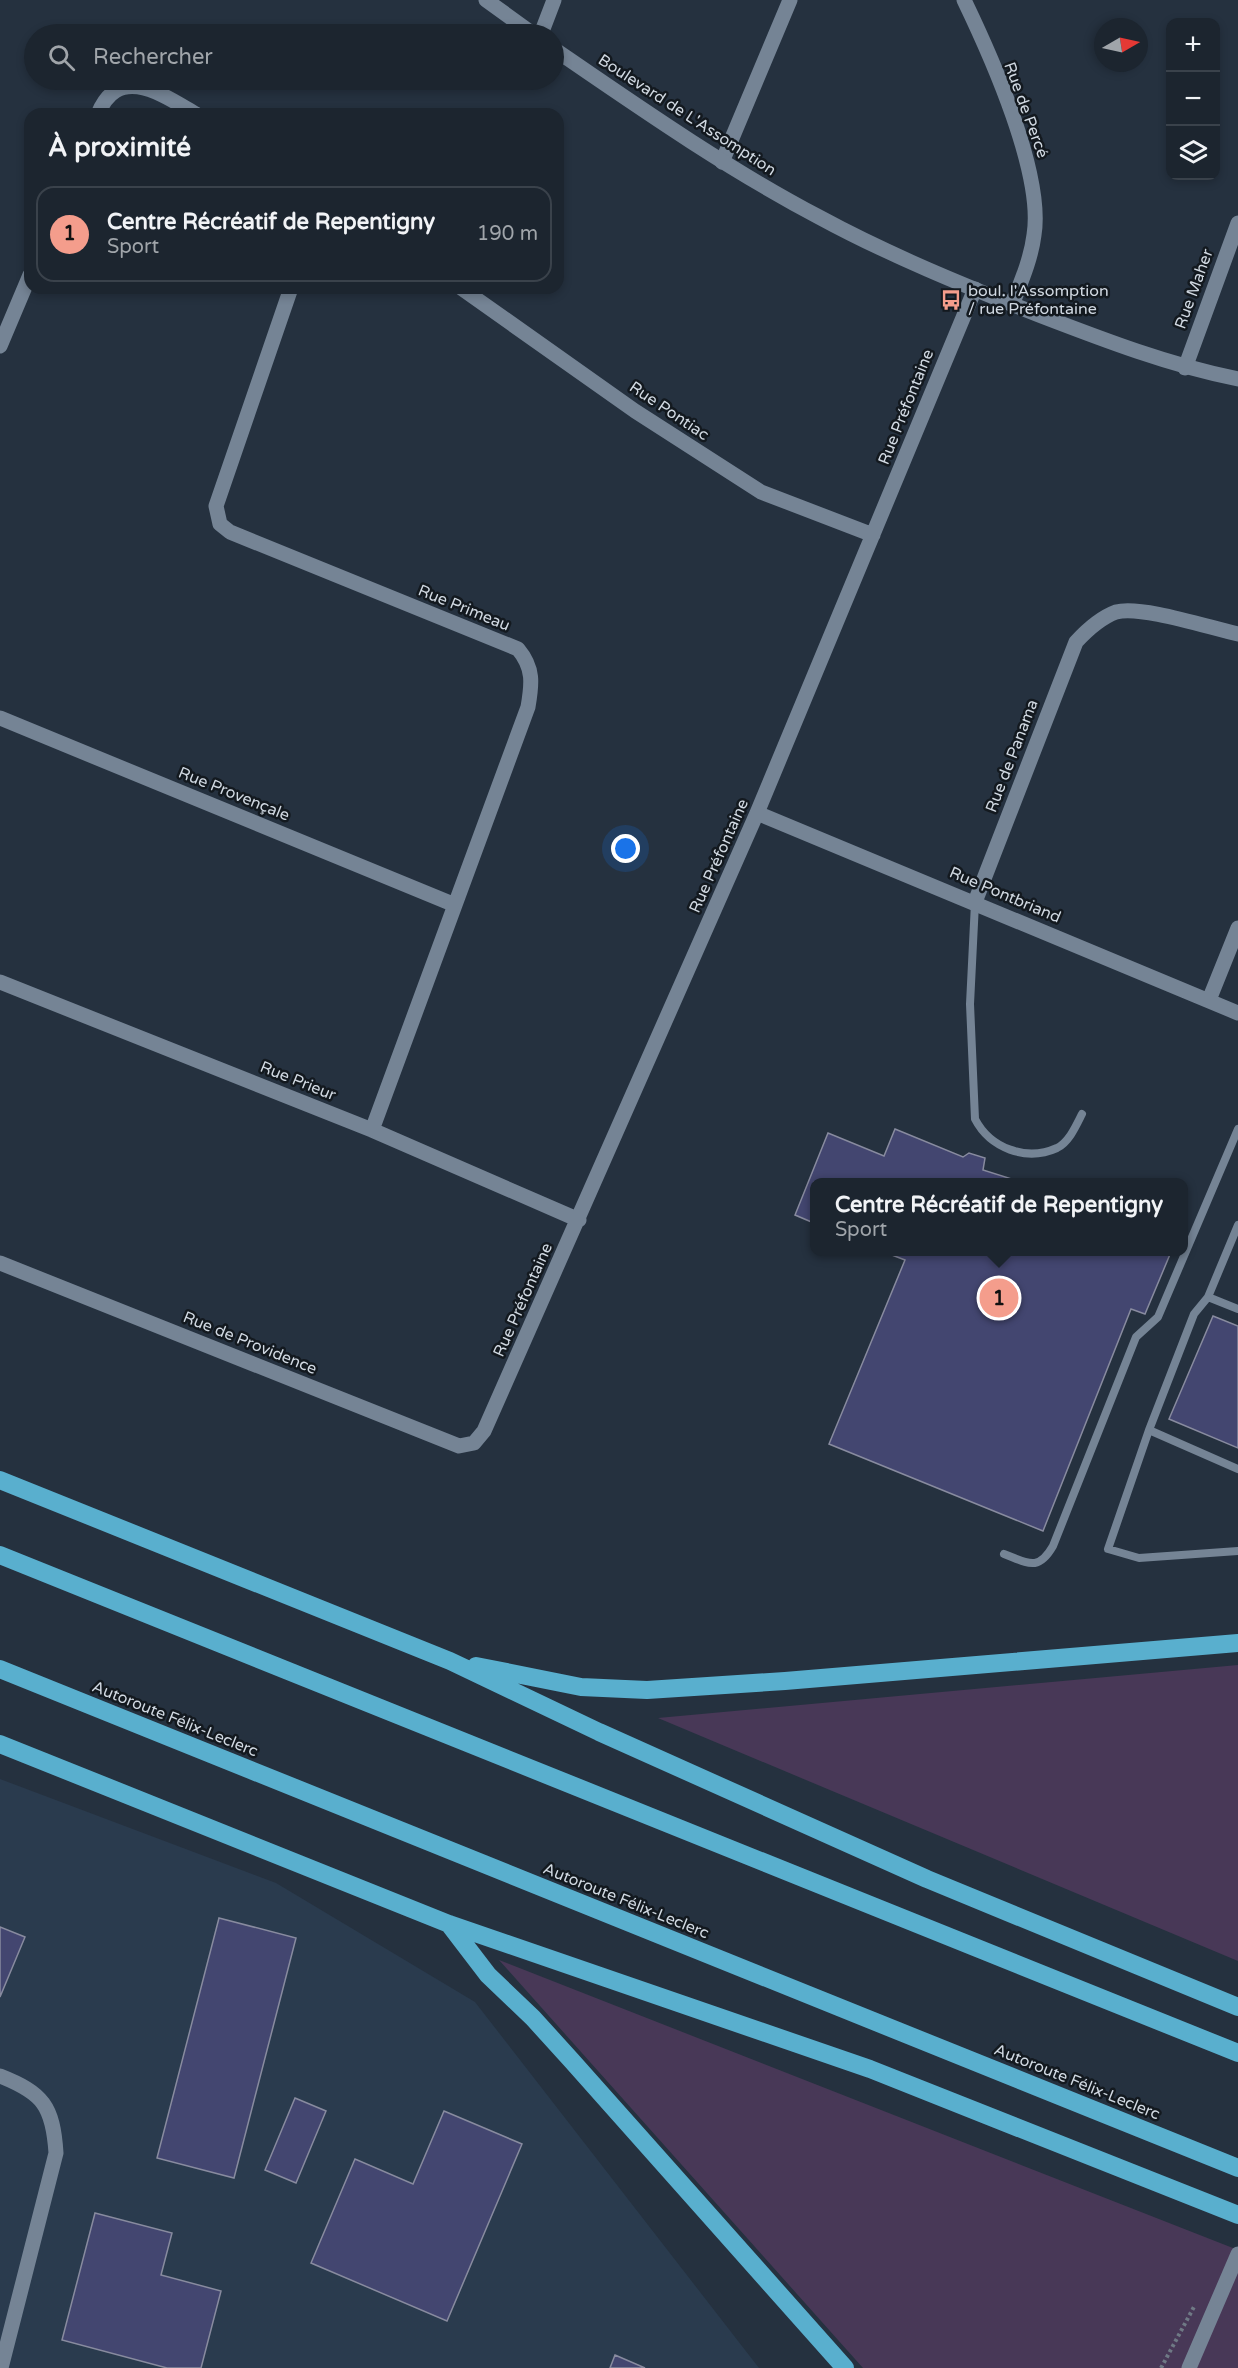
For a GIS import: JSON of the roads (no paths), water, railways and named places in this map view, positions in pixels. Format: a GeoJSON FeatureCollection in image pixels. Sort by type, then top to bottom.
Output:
{"type":"FeatureCollection","features":[{"type":"Feature","properties":{"kind":"highway"},"geometry":{"type":"LineString","coordinates":[[0,1480],[450,1661],[589,1727],[927,1879],[1238,2007]]}},
{"type":"Feature","properties":{"kind":"highway"},"geometry":{"type":"LineString","coordinates":[[0,1555],[1238,2053]]}},
{"type":"Feature","properties":{"kind":"highway"},"geometry":{"type":"LineString","coordinates":[[450,1661],[581,1687],[647,1690],[785,1681],[1238,1642]]}},
{"type":"Feature","properties":{"kind":"highway","name":"Autoroute Félix-Leclerc"},"geometry":{"type":"LineString","coordinates":[[0,1669],[1238,2168]]}},
{"type":"Feature","properties":{"kind":"highway"},"geometry":{"type":"LineString","coordinates":[[0,1744],[449,1924],[870,2069],[1238,2215]]}},
{"type":"Feature","properties":{"kind":"highway"},"geometry":{"type":"LineString","coordinates":[[449,1924],[488,1976],[564,2052],[845,2368]]}},
{"type":"Feature","properties":{"kind":"street"},"geometry":{"type":"LineString","coordinates":[[486,0],[519,24]]}},
{"type":"Feature","properties":{"kind":"street"},"geometry":{"type":"LineString","coordinates":[[546,24],[554,0]]}},
{"type":"Feature","properties":{"kind":"street"},"geometry":{"type":"LineString","coordinates":[[722,162],[790,0]]}},
{"type":"Feature","properties":{"kind":"street","name":"Rue de Percé"},"geometry":{"type":"LineString","coordinates":[[964,0],[1015,122],[1030,174],[1035,204],[1035,233],[1012,304]]}},
{"type":"Feature","properties":{"kind":"street","name":"Boulevard de L'Assomption"},"geometry":{"type":"LineString","coordinates":[[564,56],[722,162],[819,218],[1012,304],[1185,368],[1238,379]]}},
{"type":"Feature","properties":{"kind":"street"},"geometry":{"type":"LineString","coordinates":[[100,108],[113,92],[119,90]]}},
{"type":"Feature","properties":{"kind":"street"},"geometry":{"type":"LineString","coordinates":[[152,90],[186,108]]}},
{"type":"Feature","properties":{"kind":"street","name":"Rue Maher"},"geometry":{"type":"LineString","coordinates":[[1185,368],[1238,223]]}},
{"type":"Feature","properties":{"kind":"street"},"geometry":{"type":"LineString","coordinates":[[0,346],[24,289]]}},
{"type":"Feature","properties":{"kind":"street","name":"Rue Préfontaine"},"geometry":{"type":"LineString","coordinates":[[484,1431],[757,813],[975,289]]}},
{"type":"Feature","properties":{"kind":"street","name":"Rue Primeau"},"geometry":{"type":"LineString","coordinates":[[289,294],[216,506],[220,524],[230,531],[518,649],[528,661],[532,682],[528,707],[372,1130]]}},
{"type":"Feature","properties":{"kind":"street","name":"Rue Pontiac"},"geometry":{"type":"LineString","coordinates":[[469,294],[635,411],[761,492],[873,535]]}},
{"type":"Feature","properties":{"kind":"street","name":"Rue de Panama"},"geometry":{"type":"LineString","coordinates":[[975,902],[1076,642],[1089,627],[1116,612],[1137,610],[1238,634]]}},
{"type":"Feature","properties":{"kind":"street","name":"Rue Provençale"},"geometry":{"type":"LineString","coordinates":[[0,717],[455,905]]}},
{"type":"Feature","properties":{"kind":"street","name":"Rue Pontbriand"},"geometry":{"type":"LineString","coordinates":[[757,813],[1238,1013]]}},
{"type":"Feature","properties":{"kind":"street"},"geometry":{"type":"LineString","coordinates":[[1209,1000],[1238,928]]}},
{"type":"Feature","properties":{"kind":"street","name":"Rue Prieur"},"geometry":{"type":"LineString","coordinates":[[0,982],[372,1130],[579,1220]]}},
{"type":"Feature","properties":{"kind":"street","name":"Rue de Providence"},"geometry":{"type":"LineString","coordinates":[[0,1263],[459,1446],[474,1443],[484,1431]]}},
{"type":"Feature","properties":{"kind":"street"},"geometry":{"type":"LineString","coordinates":[[0,2076],[24,2085],[38,2095],[50,2111],[55,2127],[56,2152],[1,2368]]}},
{"type":"Feature","properties":{"kind":"street"},"geometry":{"type":"LineString","coordinates":[[1189,2368],[1238,2254]]}},
{"type":"Feature","properties":{"kind":"lane"},"geometry":{"type":"LineString","coordinates":[[975,902],[970,1004],[975,1119],[982,1132],[1000,1147],[1028,1152],[1058,1147],[1068,1138],[1082,1114]]}},
{"type":"Feature","properties":{"kind":"lane"},"geometry":{"type":"LineString","coordinates":[[1188,1246],[1238,1129]]}},
{"type":"Feature","properties":{"kind":"lane"},"geometry":{"type":"LineString","coordinates":[[1238,1225],[1208,1297],[1194,1314],[1120,1508],[1119,1523],[1108,1549],[1139,1558],[1238,1551]]}},
{"type":"Feature","properties":{"kind":"lane"},"geometry":{"type":"LineString","coordinates":[[1004,1554],[1028,1563],[1038,1564],[1045,1560],[1053,1546],[1136,1337],[1158,1317],[1184,1256]]}},
{"type":"Feature","properties":{"kind":"lane"},"geometry":{"type":"LineString","coordinates":[[1208,1297],[1238,1309]]}},
{"type":"Feature","properties":{"kind":"lane"},"geometry":{"type":"LineString","coordinates":[[1149,1430],[1238,1469]]}},
{"type":"Feature","properties":{"kind":"place","name":"boul. l'Assomption / rue Préfontaine"},"geometry":{"type":"Point","coordinates":[951,300]}},
{"type":"Feature","properties":{"kind":"place","name":"Centre Récréatif de Repentigny"},"geometry":{"type":"Point","coordinates":[999,1298]}}]}
